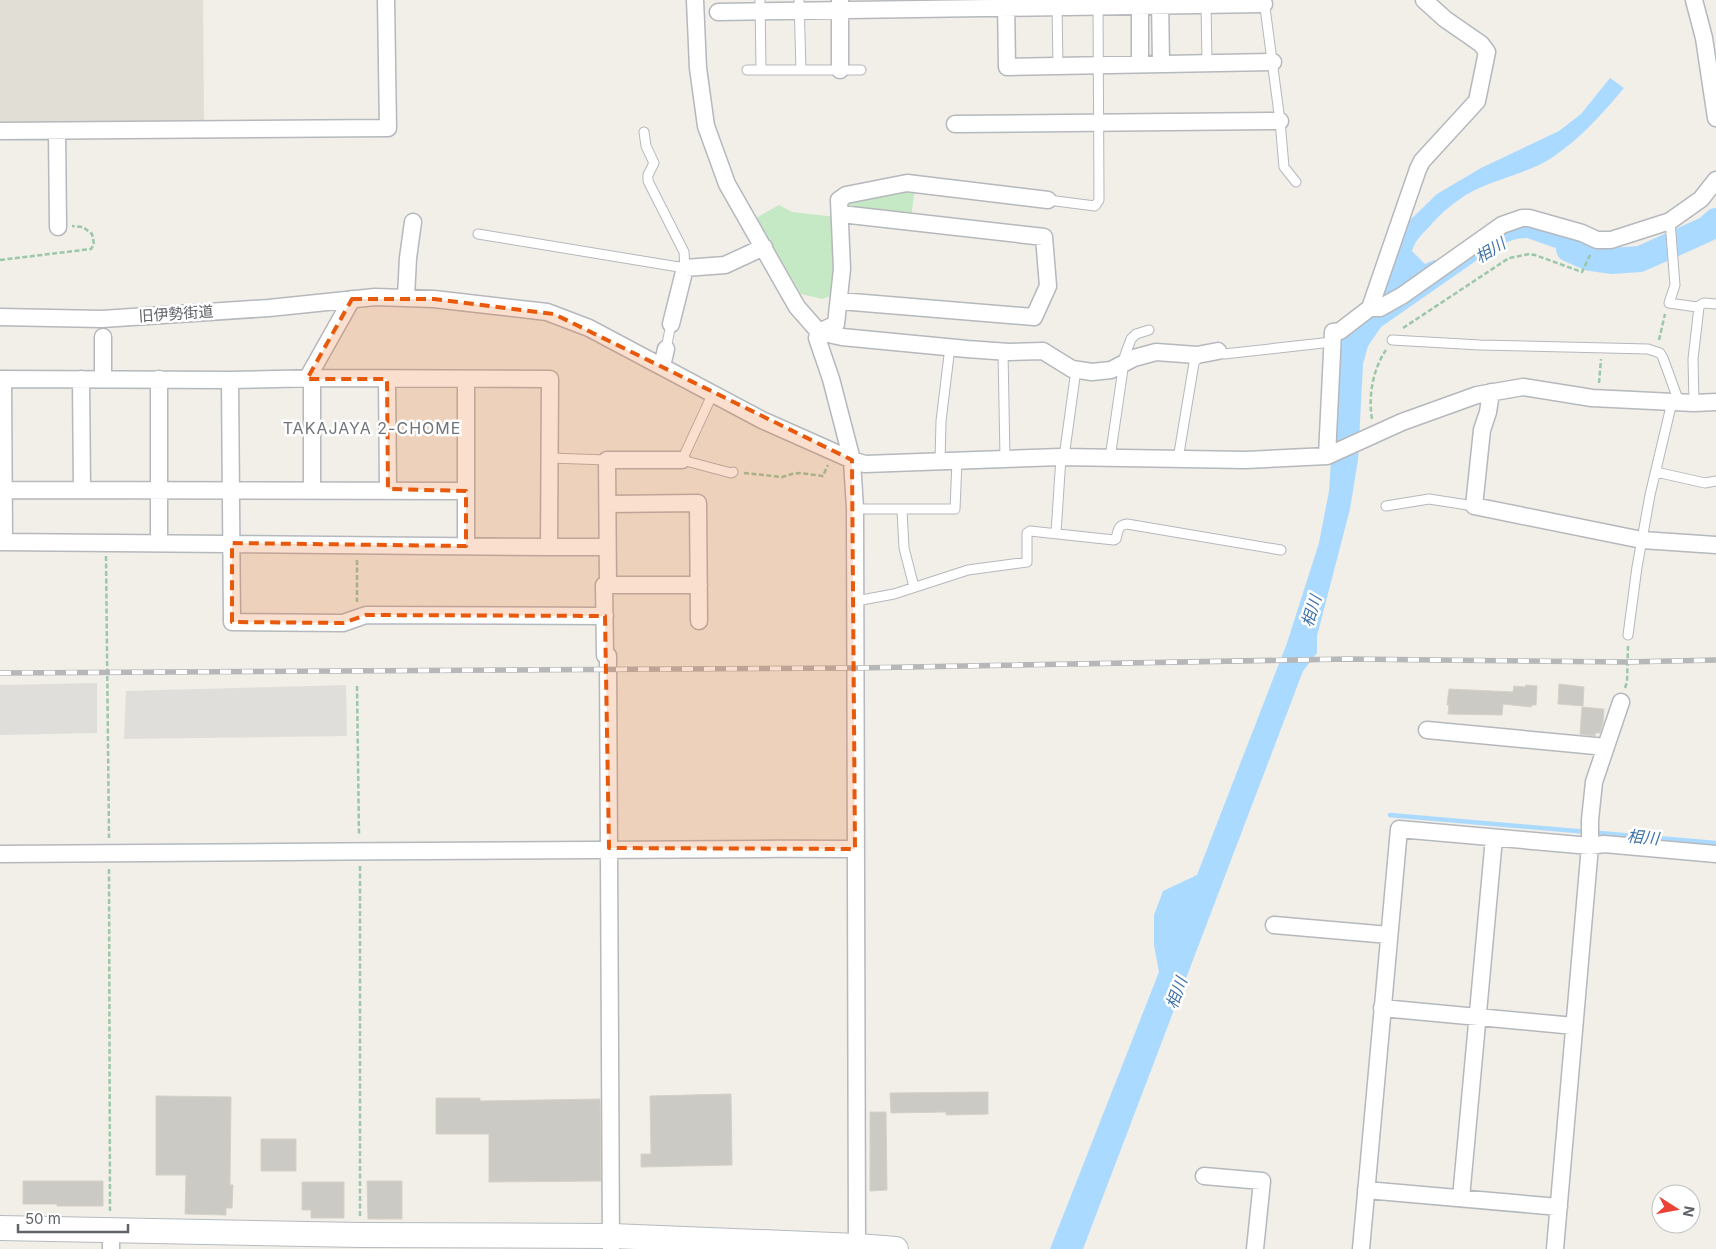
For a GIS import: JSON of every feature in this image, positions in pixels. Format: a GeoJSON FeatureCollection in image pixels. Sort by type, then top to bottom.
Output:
{"type":"FeatureCollection","features":[{"type":"Feature","properties":{"kind":"street"},"geometry":{"type":"LineString","coordinates":[[0,131],[388,128],[386,0]]}},
{"type":"Feature","properties":{"kind":"street"},"geometry":{"type":"LineString","coordinates":[[695,0],[698,68],[706,126],[727,184],[797,307],[819,332],[842,337],[1003,352],[1042,351],[1076,370],[1092,372],[1106,370],[1134,358],[1156,352],[1183,355],[1218,351]]}},
{"type":"Feature","properties":{"kind":"street"},"geometry":{"type":"LineString","coordinates":[[1424,0],[1445,19],[1480,44],[1487,52],[1477,101],[1422,161],[1370,308],[1340,331],[1333,332],[1327,456],[1402,422],[1477,395],[1523,387],[1598,398],[1716,402]]}},
{"type":"Feature","properties":{"kind":"street"},"geometry":{"type":"LineString","coordinates":[[1694,0],[1704,38],[1716,118]]}},
{"type":"Feature","properties":{"kind":"street"},"geometry":{"type":"LineString","coordinates":[[1160,2],[1161,64]]}},
{"type":"Feature","properties":{"kind":"street"},"geometry":{"type":"LineString","coordinates":[[718,6],[1264,2]]}},
{"type":"Feature","properties":{"kind":"street"},"geometry":{"type":"LineString","coordinates":[[1140,3],[1140,64]]}},
{"type":"Feature","properties":{"kind":"street"},"geometry":{"type":"LineString","coordinates":[[1006,4],[1007,67],[1273,62]]}},
{"type":"Feature","properties":{"kind":"street"},"geometry":{"type":"LineString","coordinates":[[840,5],[840,70]]}},
{"type":"Feature","properties":{"kind":"street"},"geometry":{"type":"LineString","coordinates":[[955,124],[1280,121]]}},
{"type":"Feature","properties":{"kind":"street"},"geometry":{"type":"LineString","coordinates":[[57,131],[58,227]]}},
{"type":"Feature","properties":{"kind":"street"},"geometry":{"type":"LineString","coordinates":[[1370,308],[1380,308],[1403,294],[1502,225],[1522,218],[1555,224],[1603,241],[1611,240],[1670,221],[1701,199],[1716,180]]}},
{"type":"Feature","properties":{"kind":"street"},"geometry":{"type":"LineString","coordinates":[[857,1247],[855,509],[852,460],[831,379],[817,338],[819,332],[836,324],[840,301],[842,270],[839,200],[846,195],[900,184],[1048,200]]}},
{"type":"Feature","properties":{"kind":"street"},"geometry":{"type":"LineString","coordinates":[[840,301],[1034,317],[1048,286],[1044,237],[841,214]]}},
{"type":"Feature","properties":{"kind":"street"},"geometry":{"type":"LineString","coordinates":[[406,297],[408,258],[413,222]]}},
{"type":"Feature","properties":{"kind":"street"},"geometry":{"type":"LineString","coordinates":[[671,324],[685,268],[725,265],[764,247]]}},
{"type":"Feature","properties":{"kind":"street","name":"旧伊勢街道"},"geometry":{"type":"LineString","coordinates":[[0,318],[102,327],[375,297],[462,301],[547,312],[589,328],[762,420],[865,464],[1005,458],[1246,460],[1327,456]]}},
{"type":"Feature","properties":{"kind":"street"},"geometry":{"type":"LineString","coordinates":[[312,490],[310,379],[352,299]]}},
{"type":"Feature","properties":{"kind":"street"},"geometry":{"type":"LineString","coordinates":[[102,327],[103,379]]}},
{"type":"Feature","properties":{"kind":"street"},"geometry":{"type":"LineString","coordinates":[[662,366],[666,349]]}},
{"type":"Feature","properties":{"kind":"street"},"geometry":{"type":"LineString","coordinates":[[466,378],[466,546]]}},
{"type":"Feature","properties":{"kind":"street"},"geometry":{"type":"LineString","coordinates":[[549,547],[550,379],[2,379],[2,542],[356,544],[549,547],[607,547]]}},
{"type":"Feature","properties":{"kind":"street"},"geometry":{"type":"LineString","coordinates":[[81,379],[82,490]]}},
{"type":"Feature","properties":{"kind":"street"},"geometry":{"type":"LineString","coordinates":[[159,379],[160,543]]}},
{"type":"Feature","properties":{"kind":"street"},"geometry":{"type":"LineString","coordinates":[[387,379],[388,489]]}},
{"type":"Feature","properties":{"kind":"street"},"geometry":{"type":"LineString","coordinates":[[230,380],[232,622],[343,623],[366,615],[604,616]]}},
{"type":"Feature","properties":{"kind":"street"},"geometry":{"type":"LineString","coordinates":[[1491,392],[1488,412],[1482,430],[1474,506],[1642,540],[1716,545]]}},
{"type":"Feature","properties":{"kind":"street"},"geometry":{"type":"LineString","coordinates":[[608,585],[607,460],[682,460]]}},
{"type":"Feature","properties":{"kind":"street"},"geometry":{"type":"LineString","coordinates":[[2,490],[466,490]]}},
{"type":"Feature","properties":{"kind":"street"},"geometry":{"type":"LineString","coordinates":[[608,504],[698,504],[699,621]]}},
{"type":"Feature","properties":{"kind":"street"},"geometry":{"type":"LineString","coordinates":[[612,1243],[608,656],[605,655],[604,584],[699,585]]}},
{"type":"Feature","properties":{"kind":"street"},"geometry":{"type":"LineString","coordinates":[[1555,1249],[1594,782],[1621,702]]}},
{"type":"Feature","properties":{"kind":"street"},"geometry":{"type":"LineString","coordinates":[[1427,730],[1606,747]]}},
{"type":"Feature","properties":{"kind":"street"},"geometry":{"type":"LineString","coordinates":[[1361,1249],[1399,829],[1494,838],[1590,837],[1604,844],[1716,854]]}},
{"type":"Feature","properties":{"kind":"street"},"geometry":{"type":"LineString","coordinates":[[1461,1198],[1494,838]]}},
{"type":"Feature","properties":{"kind":"street"},"geometry":{"type":"LineString","coordinates":[[0,854],[360,852],[609,848],[855,849]]}},
{"type":"Feature","properties":{"kind":"street"},"geometry":{"type":"LineString","coordinates":[[1274,925],[1389,935]]}},
{"type":"Feature","properties":{"kind":"street"},"geometry":{"type":"LineString","coordinates":[[1382,1008],[1574,1026]]}},
{"type":"Feature","properties":{"kind":"street"},"geometry":{"type":"LineString","coordinates":[[1204,1176],[1262,1181],[1255,1249]]}},
{"type":"Feature","properties":{"kind":"street"},"geometry":{"type":"LineString","coordinates":[[1366,1190],[1558,1207]]}},
{"type":"Feature","properties":{"kind":"street"},"geometry":{"type":"LineString","coordinates":[[0,1228],[111,1239],[360,1235],[896,1249]]}},
{"type":"Feature","properties":{"kind":"lane"},"geometry":{"type":"LineString","coordinates":[[1206,2],[1208,63]]}},
{"type":"Feature","properties":{"kind":"lane"},"geometry":{"type":"LineString","coordinates":[[1264,2],[1273,62],[1284,166],[1296,182]]}},
{"type":"Feature","properties":{"kind":"lane"},"geometry":{"type":"LineString","coordinates":[[1057,3],[1058,66]]}},
{"type":"Feature","properties":{"kind":"lane"},"geometry":{"type":"LineString","coordinates":[[1048,200],[1095,206],[1099,200],[1098,3]]}},
{"type":"Feature","properties":{"kind":"lane"},"geometry":{"type":"LineString","coordinates":[[760,6],[761,70]]}},
{"type":"Feature","properties":{"kind":"lane"},"geometry":{"type":"LineString","coordinates":[[800,6],[801,70]]}},
{"type":"Feature","properties":{"kind":"lane"},"geometry":{"type":"LineString","coordinates":[[747,70],[860,70]]}},
{"type":"Feature","properties":{"kind":"lane"},"geometry":{"type":"LineString","coordinates":[[478,234],[685,268],[684,252],[648,181],[648,175],[654,163],[646,146],[644,132]]}},
{"type":"Feature","properties":{"kind":"lane"},"geometry":{"type":"LineString","coordinates":[[1670,221],[1675,285],[1669,303],[1699,307]]}},
{"type":"Feature","properties":{"kind":"lane"},"geometry":{"type":"LineString","coordinates":[[1628,635],[1642,540],[1656,472],[1681,402],[1693,359],[1699,307],[1704,303],[1716,304]]}},
{"type":"Feature","properties":{"kind":"lane"},"geometry":{"type":"LineString","coordinates":[[666,349],[671,324]]}},
{"type":"Feature","properties":{"kind":"lane"},"geometry":{"type":"LineString","coordinates":[[1110,458],[1128,346],[1136,334],[1149,330]]}},
{"type":"Feature","properties":{"kind":"lane"},"geometry":{"type":"LineString","coordinates":[[1392,340],[1480,345],[1648,349],[1660,353],[1681,402]]}},
{"type":"Feature","properties":{"kind":"lane"},"geometry":{"type":"LineString","coordinates":[[1218,351],[1224,354],[1332,342]]}},
{"type":"Feature","properties":{"kind":"lane"},"geometry":{"type":"LineString","coordinates":[[940,461],[941,421],[950,347]]}},
{"type":"Feature","properties":{"kind":"lane"},"geometry":{"type":"LineString","coordinates":[[1003,352],[1005,458]]}},
{"type":"Feature","properties":{"kind":"lane"},"geometry":{"type":"LineString","coordinates":[[1178,459],[1194,363],[1200,354]]}},
{"type":"Feature","properties":{"kind":"lane"},"geometry":{"type":"LineString","coordinates":[[1056,534],[1063,457],[1076,370]]}},
{"type":"Feature","properties":{"kind":"lane"},"geometry":{"type":"LineString","coordinates":[[713,393],[682,460],[730,473],[733,472]]}},
{"type":"Feature","properties":{"kind":"lane"},"geometry":{"type":"LineString","coordinates":[[550,458],[607,460]]}},
{"type":"Feature","properties":{"kind":"lane"},"geometry":{"type":"LineString","coordinates":[[855,509],[955,509],[957,461]]}},
{"type":"Feature","properties":{"kind":"lane"},"geometry":{"type":"LineString","coordinates":[[1656,472],[1705,484],[1716,481]]}},
{"type":"Feature","properties":{"kind":"lane"},"geometry":{"type":"LineString","coordinates":[[1386,506],[1429,499],[1474,506]]}},
{"type":"Feature","properties":{"kind":"lane"},"geometry":{"type":"LineString","coordinates":[[902,510],[904,548],[914,587]]}},
{"type":"Feature","properties":{"kind":"lane"},"geometry":{"type":"LineString","coordinates":[[856,602],[894,594],[968,570],[1027,562],[1027,531],[1114,540],[1116,539],[1119,527],[1122,524],[1127,524],[1281,550]]}},
{"type":"Feature","properties":{"kind":"path"},"geometry":{"type":"LineString","coordinates":[[0,260],[86,251],[91,249],[94,244],[92,234],[83,227],[58,227]]}},
{"type":"Feature","properties":{"kind":"path"},"geometry":{"type":"LineString","coordinates":[[1372,436],[1371,399],[1374,371],[1400,330],[1509,258],[1529,254],[1535,255],[1582,272],[1593,248]]}},
{"type":"Feature","properties":{"kind":"path"},"geometry":{"type":"LineString","coordinates":[[1658,349],[1662,321],[1669,303]]}},
{"type":"Feature","properties":{"kind":"path"},"geometry":{"type":"LineString","coordinates":[[1598,398],[1602,347]]}},
{"type":"Feature","properties":{"kind":"path"},"geometry":{"type":"LineString","coordinates":[[733,472],[782,477],[792,474],[822,476],[834,452]]}},
{"type":"Feature","properties":{"kind":"path"},"geometry":{"type":"LineString","coordinates":[[105,542],[111,1239]]}},
{"type":"Feature","properties":{"kind":"path"},"geometry":{"type":"LineString","coordinates":[[356,544],[357,618]]}},
{"type":"Feature","properties":{"kind":"path"},"geometry":{"type":"LineString","coordinates":[[1621,702],[1627,682],[1628,635]]}},
{"type":"Feature","properties":{"kind":"path"},"geometry":{"type":"LineString","coordinates":[[357,686],[360,852],[360,1235]]}},
{"type":"Feature","properties":{"kind":"highlighted area"},"geometry":{"type":"Polygon","coordinates":[[[352,299],[434,299],[554,314],[852,460],[855,849],[609,848],[605,616],[366,615],[343,623],[232,622],[232,543],[466,546],[466,491],[388,489],[387,379],[307,379],[352,299]]]}},
{"type":"Feature","properties":{"kind":"shaded area"},"geometry":{"type":"Polygon","coordinates":[[[0,0],[203,0],[204,123],[0,125],[0,0]]]}},
{"type":"Feature","properties":{"kind":"shaded area"},"geometry":{"type":"Polygon","coordinates":[[[97,683],[97,733],[0,735],[0,685],[97,683]]]}},
{"type":"Feature","properties":{"kind":"shaded area"},"geometry":{"type":"Polygon","coordinates":[[[346,685],[347,736],[124,739],[126,691],[346,685]]]}},
{"type":"Feature","properties":{"kind":"green space"},"geometry":{"type":"Polygon","coordinates":[[[915,187],[911,218],[847,212],[844,204],[915,187]]]}},
{"type":"Feature","properties":{"kind":"green space"},"geometry":{"type":"Polygon","coordinates":[[[779,205],[792,212],[836,217],[837,294],[822,299],[801,294],[756,218],[779,205]]]}},
{"type":"Feature","properties":{"kind":"water"},"geometry":{"type":"Polygon","coordinates":[[[1610,78],[1624,88],[1600,116],[1573,142],[1544,163],[1483,186],[1461,198],[1423,233],[1412,251],[1425,264],[1434,260],[1454,265],[1514,228],[1530,225],[1561,233],[1604,253],[1661,256],[1590,260],[1527,238],[1513,240],[1493,249],[1381,327],[1368,346],[1363,364],[1358,460],[1350,509],[1317,636],[1317,653],[1303,671],[1083,1249],[1050,1249],[1159,972],[1154,945],[1154,915],[1163,891],[1197,875],[1287,643],[1319,543],[1329,491],[1339,338],[1366,298],[1407,223],[1437,194],[1481,168],[1559,131],[1581,114],[1610,78]]]}},
{"type":"Feature","properties":{"kind":"building"},"geometry":{"type":"Polygon","coordinates":[[[1559,684],[1584,687],[1583,706],[1558,704],[1559,684]]]}},
{"type":"Feature","properties":{"kind":"building"},"geometry":{"type":"Polygon","coordinates":[[[1526,685],[1537,686],[1536,705],[1531,707],[1503,704],[1502,715],[1448,714],[1449,689],[1513,692],[1514,686],[1525,687],[1526,685]]]}},
{"type":"Feature","properties":{"kind":"building"},"geometry":{"type":"Polygon","coordinates":[[[1582,707],[1604,709],[1600,733],[1595,733],[1595,736],[1580,734],[1582,707]]]}},
{"type":"Feature","properties":{"kind":"building"},"geometry":{"type":"Polygon","coordinates":[[[988,1092],[988,1114],[946,1115],[946,1112],[891,1113],[890,1093],[988,1092]]]}},
{"type":"Feature","properties":{"kind":"building"},"geometry":{"type":"Polygon","coordinates":[[[731,1094],[732,1165],[641,1167],[641,1154],[651,1154],[650,1096],[731,1094]]]}},
{"type":"Feature","properties":{"kind":"building"},"geometry":{"type":"Polygon","coordinates":[[[156,1096],[231,1097],[230,1185],[233,1185],[232,1208],[226,1208],[226,1215],[185,1214],[186,1175],[156,1175],[156,1096]]]}},
{"type":"Feature","properties":{"kind":"building"},"geometry":{"type":"Polygon","coordinates":[[[436,1098],[480,1098],[480,1101],[600,1099],[601,1181],[489,1182],[489,1134],[436,1134],[436,1098]]]}},
{"type":"Feature","properties":{"kind":"building"},"geometry":{"type":"Polygon","coordinates":[[[870,1112],[886,1112],[887,1190],[870,1191],[870,1112]]]}},
{"type":"Feature","properties":{"kind":"building"},"geometry":{"type":"Polygon","coordinates":[[[261,1139],[296,1139],[296,1171],[261,1171],[261,1139]]]}},
{"type":"Feature","properties":{"kind":"building"},"geometry":{"type":"Polygon","coordinates":[[[23,1181],[103,1181],[103,1206],[23,1204],[23,1181]]]}},
{"type":"Feature","properties":{"kind":"building"},"geometry":{"type":"Polygon","coordinates":[[[367,1181],[402,1181],[402,1219],[368,1219],[367,1181]]]}},
{"type":"Feature","properties":{"kind":"building"},"geometry":{"type":"Polygon","coordinates":[[[302,1182],[344,1182],[344,1218],[311,1218],[311,1210],[302,1210],[302,1182]]]}},
{"type":"Feature","properties":{"kind":"waterway","name":"相川"},"geometry":{"type":"LineString","coordinates":[[1569,249],[1590,258],[1611,261],[1640,259],[1707,229],[1716,221]]}},
{"type":"Feature","properties":{"kind":"waterway","name":"相川"},"geometry":{"type":"LineString","coordinates":[[1390,815],[1716,843]]}},
{"type":"Feature","properties":{"kind":"railway"},"geometry":{"type":"LineString","coordinates":[[0,673],[856,668],[1347,659],[1626,662],[1716,660]]}},
{"type":"Feature","properties":{"kind":"district","name":"TAKAJAYA 2-CHOME"},"geometry":{"type":"Point","coordinates":[372,428]}}]}
